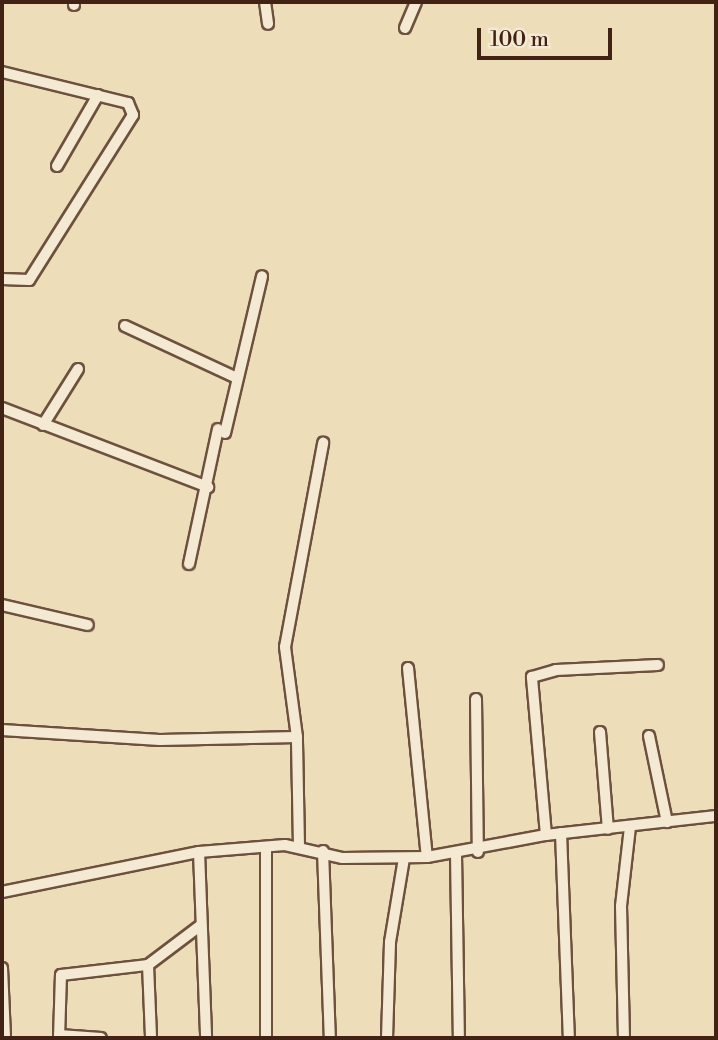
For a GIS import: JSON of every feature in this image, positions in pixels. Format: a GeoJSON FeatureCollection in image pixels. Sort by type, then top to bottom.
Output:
{"type":"FeatureCollection","features":[{"type":"Feature","properties":{"kind":"street"},"geometry":{"type":"LineString","coordinates":[[265,2],[268,24]]}},
{"type":"Feature","properties":{"kind":"street"},"geometry":{"type":"LineString","coordinates":[[405,28],[416,2]]}},
{"type":"Feature","properties":{"kind":"street"},"geometry":{"type":"LineString","coordinates":[[2,72],[128,103],[134,115],[29,280],[2,279]]}},
{"type":"Feature","properties":{"kind":"street"},"geometry":{"type":"LineString","coordinates":[[57,166],[98,95]]}},
{"type":"Feature","properties":{"kind":"street"},"geometry":{"type":"LineString","coordinates":[[189,564],[262,276]]}},
{"type":"Feature","properties":{"kind":"street"},"geometry":{"type":"LineString","coordinates":[[125,326],[235,377]]}},
{"type":"Feature","properties":{"kind":"street"},"geometry":{"type":"LineString","coordinates":[[43,425],[78,369]]}},
{"type":"Feature","properties":{"kind":"street"},"geometry":{"type":"LineString","coordinates":[[2,408],[208,487]]}},
{"type":"Feature","properties":{"kind":"street"},"geometry":{"type":"LineString","coordinates":[[299,846],[297,737],[285,646],[323,443]]}},
{"type":"Feature","properties":{"kind":"street"},"geometry":{"type":"LineString","coordinates":[[2,605],[88,625]]}},
{"type":"Feature","properties":{"kind":"street"},"geometry":{"type":"LineString","coordinates":[[546,835],[532,677],[556,670],[658,665]]}},
{"type":"Feature","properties":{"kind":"street"},"geometry":{"type":"LineString","coordinates":[[408,668],[427,857]]}},
{"type":"Feature","properties":{"kind":"street"},"geometry":{"type":"LineString","coordinates":[[476,699],[478,852]]}},
{"type":"Feature","properties":{"kind":"street"},"geometry":{"type":"LineString","coordinates":[[2,730],[160,740],[297,737]]}},
{"type":"Feature","properties":{"kind":"street"},"geometry":{"type":"LineString","coordinates":[[600,732],[608,829]]}},
{"type":"Feature","properties":{"kind":"street"},"geometry":{"type":"LineString","coordinates":[[649,736],[667,822]]}},
{"type":"Feature","properties":{"kind":"street"},"geometry":{"type":"LineString","coordinates":[[2,892],[199,852],[299,846],[342,858],[427,857],[478,852],[546,835],[716,816]]}},
{"type":"Feature","properties":{"kind":"street"},"geometry":{"type":"LineString","coordinates":[[624,1038],[621,906],[630,827]]}},
{"type":"Feature","properties":{"kind":"street"},"geometry":{"type":"LineString","coordinates":[[561,834],[569,1038]]}},
{"type":"Feature","properties":{"kind":"street"},"geometry":{"type":"LineString","coordinates":[[266,847],[267,1038]]}},
{"type":"Feature","properties":{"kind":"street"},"geometry":{"type":"LineString","coordinates":[[323,851],[330,1038]]}},
{"type":"Feature","properties":{"kind":"street"},"geometry":{"type":"LineString","coordinates":[[199,852],[206,1038]]}},
{"type":"Feature","properties":{"kind":"street"},"geometry":{"type":"LineString","coordinates":[[456,854],[459,1038]]}},
{"type":"Feature","properties":{"kind":"street"},"geometry":{"type":"LineString","coordinates":[[387,1038],[390,942],[404,858]]}},
{"type":"Feature","properties":{"kind":"street"},"geometry":{"type":"LineString","coordinates":[[101,1038],[59,1037],[61,975],[149,965],[201,925]]}},
{"type":"Feature","properties":{"kind":"street"},"geometry":{"type":"LineString","coordinates":[[149,965],[151,1038]]}},
{"type":"Feature","properties":{"kind":"street"},"geometry":{"type":"LineString","coordinates":[[2,968],[5,1038]]}}]}
